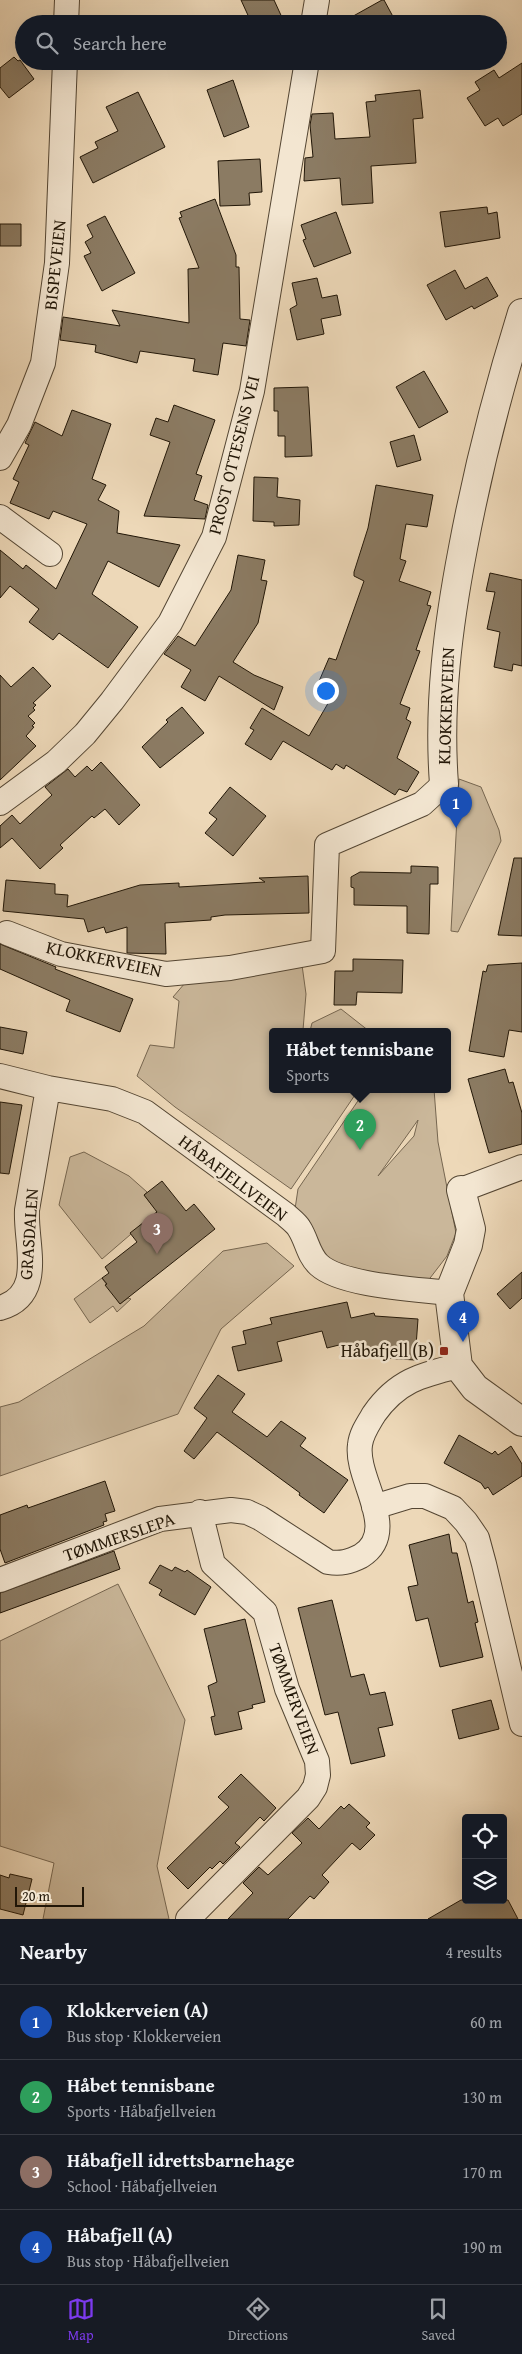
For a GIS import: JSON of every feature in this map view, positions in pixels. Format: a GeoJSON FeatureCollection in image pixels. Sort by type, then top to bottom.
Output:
{"type":"FeatureCollection","features":[{"type":"Feature","properties":{"kind":"street"},"geometry":{"type":"LineString","coordinates":[[66,15],[67,0]]}},
{"type":"Feature","properties":{"kind":"street"},"geometry":{"type":"LineString","coordinates":[[314,15],[317,0]]}},
{"type":"Feature","properties":{"kind":"street","name":"BISPEVEIEN"},"geometry":{"type":"LineString","coordinates":[[0,458],[20,425],[43,363],[57,263],[65,70]]}},
{"type":"Feature","properties":{"kind":"street","name":"PROST OTTESENS VEI"},"geometry":{"type":"LineString","coordinates":[[0,803],[56,762],[85,734],[112,701],[170,623],[214,537],[252,391],[306,70]]}},
{"type":"Feature","properties":{"kind":"street","name":"KLOKKERVEIEN"},"geometry":{"type":"LineString","coordinates":[[7,932],[62,954],[166,974],[230,968],[323,951],[327,845],[422,804],[444,784],[442,710],[445,656],[456,585],[477,473],[522,313]]}},
{"type":"Feature","properties":{"kind":"street"},"geometry":{"type":"LineString","coordinates":[[0,517],[50,554]]}},
{"type":"Feature","properties":{"kind":"street","name":"HÅBAFJELLVEIEN"},"geometry":{"type":"LineString","coordinates":[[0,1076],[48,1088],[112,1099],[145,1112],[286,1215],[300,1228],[308,1250],[319,1265],[331,1273],[362,1282],[449,1293]]}},
{"type":"Feature","properties":{"kind":"street","name":"GRASDALEN"},"geometry":{"type":"LineString","coordinates":[[0,1308],[14,1303],[24,1292],[29,1277],[30,1259],[26,1224],[27,1210],[48,1088]]}},
{"type":"Feature","properties":{"kind":"street"},"geometry":{"type":"LineString","coordinates":[[522,1167],[461,1190],[471,1229],[468,1244],[449,1293],[458,1366],[475,1388],[522,1422]]}},
{"type":"Feature","properties":{"kind":"street","name":"TØMMERSLEPA"},"geometry":{"type":"LineString","coordinates":[[0,1580],[160,1519],[200,1512],[231,1510],[247,1512],[260,1518],[328,1562],[339,1564],[353,1560],[366,1552],[374,1542],[378,1528],[363,1470],[360,1446],[366,1426],[383,1402],[400,1386],[422,1375],[458,1366]]}},
{"type":"Feature","properties":{"kind":"street"},"geometry":{"type":"LineString","coordinates":[[374,1507],[410,1496],[425,1496],[453,1508],[477,1538],[522,1724]]}},
{"type":"Feature","properties":{"kind":"street","name":"TØMMERVEIEN"},"geometry":{"type":"LineString","coordinates":[[188,1919],[308,1798],[315,1787],[318,1774],[316,1761],[287,1689],[265,1612],[213,1564],[200,1512]]}},
{"type":"Feature","properties":{"kind":"shaded area"},"geometry":{"type":"Polygon","coordinates":[[[459,779],[481,787],[499,830],[501,841],[458,932],[451,931],[459,779]]]}},
{"type":"Feature","properties":{"kind":"shaded area"},"geometry":{"type":"Polygon","coordinates":[[[302,965],[306,994],[303,1028],[269,1028],[269,1093],[356,1093],[291,1189],[175,1107],[137,1076],[150,1045],[174,1048],[179,1001],[173,997],[185,983],[302,965]]]}},
{"type":"Feature","properties":{"kind":"shaded area"},"geometry":{"type":"Polygon","coordinates":[[[341,1009],[365,1028],[311,1028],[312,1023],[341,1009]]]}},
{"type":"Feature","properties":{"kind":"shaded area"},"geometry":{"type":"Polygon","coordinates":[[[363,1093],[434,1093],[438,1142],[456,1233],[447,1256],[427,1282],[349,1272],[328,1259],[315,1245],[295,1209],[298,1189],[363,1093]],[[418,1120],[378,1176],[414,1136],[418,1120]]]}},
{"type":"Feature","properties":{"kind":"shaded area"},"geometry":{"type":"Polygon","coordinates":[[[84,1152],[129,1176],[147,1192],[144,1195],[159,1210],[102,1259],[59,1205],[70,1157],[84,1152]]]}},
{"type":"Feature","properties":{"kind":"shaded area"},"geometry":{"type":"Polygon","coordinates":[[[267,1243],[294,1266],[221,1329],[178,1414],[0,1476],[0,1407],[19,1402],[144,1326],[223,1251],[267,1243]]]}},
{"type":"Feature","properties":{"kind":"shaded area"},"geometry":{"type":"Polygon","coordinates":[[[102,1278],[120,1304],[128,1298],[131,1299],[117,1312],[113,1306],[90,1323],[74,1299],[102,1278]]]}},
{"type":"Feature","properties":{"kind":"shaded area"},"geometry":{"type":"Polygon","coordinates":[[[118,1584],[185,1720],[157,1866],[169,1919],[43,1919],[54,1863],[0,1846],[0,1641],[118,1584]]]}},
{"type":"Feature","properties":{"kind":"building"},"geometry":{"type":"Polygon","coordinates":[[[241,0],[274,0],[281,15],[248,15],[241,0]]]}},
{"type":"Feature","properties":{"kind":"building"},"geometry":{"type":"Polygon","coordinates":[[[384,0],[392,15],[355,15],[384,0]]]}},
{"type":"Feature","properties":{"kind":"building"},"geometry":{"type":"Polygon","coordinates":[[[14,57],[15,70],[27,70],[34,79],[9,98],[0,87],[0,68],[14,57]]]}},
{"type":"Feature","properties":{"kind":"building"},"geometry":{"type":"Polygon","coordinates":[[[522,63],[522,114],[503,126],[498,118],[485,126],[467,98],[480,90],[475,82],[494,70],[499,78],[522,63]]]}},
{"type":"Feature","properties":{"kind":"building"},"geometry":{"type":"Polygon","coordinates":[[[233,80],[249,127],[224,137],[207,90],[233,80]]]}},
{"type":"Feature","properties":{"kind":"building"},"geometry":{"type":"Polygon","coordinates":[[[420,90],[423,118],[413,119],[416,163],[371,166],[373,203],[342,205],[340,178],[304,181],[305,158],[313,157],[310,125],[312,114],[333,113],[335,139],[370,137],[366,102],[376,101],[375,95],[420,90]]]}},
{"type":"Feature","properties":{"kind":"building"},"geometry":{"type":"Polygon","coordinates":[[[138,92],[165,147],[93,183],[80,157],[98,148],[95,142],[118,131],[106,107],[138,92]]]}},
{"type":"Feature","properties":{"kind":"building"},"geometry":{"type":"Polygon","coordinates":[[[260,159],[262,192],[249,193],[250,205],[220,206],[218,161],[260,159]]]}},
{"type":"Feature","properties":{"kind":"building"},"geometry":{"type":"Polygon","coordinates":[[[215,199],[236,255],[236,267],[239,267],[240,319],[250,320],[246,346],[223,343],[218,375],[193,371],[195,359],[140,351],[137,363],[95,352],[96,345],[60,340],[63,317],[120,326],[112,310],[189,323],[188,269],[199,268],[179,218],[182,217],[180,212],[215,199]]]}},
{"type":"Feature","properties":{"kind":"building"},"geometry":{"type":"Polygon","coordinates":[[[487,207],[488,214],[497,212],[500,238],[445,247],[440,212],[487,207]]]}},
{"type":"Feature","properties":{"kind":"building"},"geometry":{"type":"Polygon","coordinates":[[[336,212],[351,253],[314,267],[303,240],[306,239],[301,225],[336,212]]]}},
{"type":"Feature","properties":{"kind":"building"},"geometry":{"type":"Polygon","coordinates":[[[105,216],[135,273],[102,291],[84,256],[91,253],[85,242],[93,237],[87,225],[105,216]]]}},
{"type":"Feature","properties":{"kind":"building"},"geometry":{"type":"Polygon","coordinates":[[[0,224],[21,224],[21,246],[0,246],[0,224]]]}},
{"type":"Feature","properties":{"kind":"building"},"geometry":{"type":"Polygon","coordinates":[[[455,270],[465,289],[487,277],[498,296],[474,309],[472,306],[446,320],[427,285],[455,270]]]}},
{"type":"Feature","properties":{"kind":"building"},"geometry":{"type":"Polygon","coordinates":[[[317,278],[322,298],[337,295],[341,315],[321,319],[324,334],[297,340],[290,309],[297,305],[292,283],[317,278]]]}},
{"type":"Feature","properties":{"kind":"building"},"geometry":{"type":"Polygon","coordinates":[[[424,371],[448,412],[419,428],[396,387],[424,371]]]}},
{"type":"Feature","properties":{"kind":"building"},"geometry":{"type":"Polygon","coordinates":[[[308,387],[312,456],[285,457],[285,436],[278,436],[278,411],[274,411],[274,388],[308,387]]]}},
{"type":"Feature","properties":{"kind":"building"},"geometry":{"type":"Polygon","coordinates":[[[174,405],[215,420],[196,474],[202,476],[194,500],[208,505],[205,519],[144,516],[170,442],[150,435],[156,418],[168,422],[174,405]]]}},
{"type":"Feature","properties":{"kind":"building"},"geometry":{"type":"Polygon","coordinates":[[[72,410],[111,424],[92,479],[106,485],[98,500],[119,511],[117,533],[180,545],[159,587],[108,561],[92,594],[138,627],[108,668],[59,633],[53,640],[29,622],[39,609],[10,586],[0,598],[0,550],[23,569],[26,565],[56,589],[87,524],[53,511],[49,519],[10,503],[19,482],[13,479],[29,445],[25,443],[35,422],[62,436],[72,410]]]}},
{"type":"Feature","properties":{"kind":"building"},"geometry":{"type":"Polygon","coordinates":[[[414,435],[421,460],[397,467],[390,442],[414,435]]]}},
{"type":"Feature","properties":{"kind":"building"},"geometry":{"type":"Polygon","coordinates":[[[254,477],[278,478],[277,497],[300,500],[299,525],[274,526],[274,522],[253,521],[254,477]]]}},
{"type":"Feature","properties":{"kind":"building"},"geometry":{"type":"Polygon","coordinates":[[[376,485],[433,495],[427,527],[406,524],[400,559],[406,561],[399,581],[431,592],[427,605],[431,606],[416,650],[420,651],[400,704],[410,708],[406,719],[411,722],[397,758],[419,772],[407,792],[399,789],[395,795],[346,765],[344,769],[336,764],[332,770],[283,741],[271,760],[245,744],[254,730],[250,728],[262,708],[309,736],[334,693],[317,686],[329,658],[336,660],[364,581],[354,576],[354,572],[368,528],[376,485]]]}},
{"type":"Feature","properties":{"kind":"building"},"geometry":{"type":"Polygon","coordinates":[[[238,555],[265,560],[261,580],[267,581],[258,623],[233,662],[254,675],[283,687],[274,710],[219,676],[205,701],[181,687],[191,670],[164,654],[178,636],[195,646],[231,590],[238,555]]]}},
{"type":"Feature","properties":{"kind":"building"},"geometry":{"type":"Polygon","coordinates":[[[490,573],[522,580],[522,666],[513,664],[512,671],[494,667],[500,632],[487,629],[495,592],[486,591],[490,573]]]}},
{"type":"Feature","properties":{"kind":"building"},"geometry":{"type":"Polygon","coordinates":[[[33,667],[51,686],[33,703],[36,705],[33,708],[35,710],[28,716],[35,723],[26,736],[36,746],[0,780],[0,675],[11,687],[33,667]]]}},
{"type":"Feature","properties":{"kind":"building"},"geometry":{"type":"Polygon","coordinates":[[[182,707],[204,733],[160,768],[142,747],[168,722],[166,720],[182,707]]]}},
{"type":"Feature","properties":{"kind":"building"},"geometry":{"type":"Polygon","coordinates":[[[101,762],[140,805],[119,825],[105,809],[94,818],[92,816],[60,845],[63,848],[40,869],[12,838],[0,848],[0,826],[12,815],[20,824],[52,795],[45,787],[68,769],[75,777],[87,766],[92,771],[101,762]]]}},
{"type":"Feature","properties":{"kind":"building"},"geometry":{"type":"Polygon","coordinates":[[[230,787],[266,816],[233,856],[205,833],[217,819],[209,813],[230,787]]]}},
{"type":"Feature","properties":{"kind":"building"},"geometry":{"type":"Polygon","coordinates":[[[514,858],[522,858],[522,936],[498,935],[514,858]]]}},
{"type":"Feature","properties":{"kind":"building"},"geometry":{"type":"Polygon","coordinates":[[[411,866],[438,867],[438,884],[430,884],[429,934],[407,933],[407,906],[354,905],[354,888],[351,887],[351,877],[360,872],[411,873],[411,866]]]}},
{"type":"Feature","properties":{"kind":"building"},"geometry":{"type":"Polygon","coordinates":[[[308,876],[309,913],[225,915],[211,917],[211,920],[165,923],[166,954],[127,953],[127,927],[106,933],[104,927],[88,932],[84,919],[3,911],[6,880],[55,884],[55,894],[68,895],[67,907],[140,885],[179,883],[179,887],[265,882],[259,878],[308,876]]]}},
{"type":"Feature","properties":{"kind":"building"},"geometry":{"type":"Polygon","coordinates":[[[0,944],[56,967],[55,969],[133,999],[120,1032],[66,1011],[70,1000],[0,969],[0,944]]]}},
{"type":"Feature","properties":{"kind":"building"},"geometry":{"type":"Polygon","coordinates":[[[353,959],[403,960],[402,993],[357,992],[356,1005],[334,1005],[335,971],[353,971],[353,959]]]}},
{"type":"Feature","properties":{"kind":"building"},"geometry":{"type":"Polygon","coordinates":[[[522,963],[522,1032],[509,1030],[504,1057],[469,1051],[483,971],[486,972],[488,965],[522,963]]]}},
{"type":"Feature","properties":{"kind":"building"},"geometry":{"type":"Polygon","coordinates":[[[0,1027],[27,1032],[23,1054],[0,1049],[0,1027]]]}},
{"type":"Feature","properties":{"kind":"building"},"geometry":{"type":"Polygon","coordinates":[[[505,1069],[509,1083],[513,1082],[522,1113],[522,1144],[489,1153],[468,1079],[505,1069]]]}},
{"type":"Feature","properties":{"kind":"building"},"geometry":{"type":"Polygon","coordinates":[[[0,1102],[22,1105],[9,1174],[0,1173],[0,1102]]]}},
{"type":"Feature","properties":{"kind":"building"},"geometry":{"type":"Polygon","coordinates":[[[162,1181],[186,1211],[194,1204],[215,1229],[120,1304],[105,1285],[107,1284],[102,1278],[109,1273],[105,1267],[137,1242],[130,1233],[157,1212],[144,1195],[162,1181]]]}},
{"type":"Feature","properties":{"kind":"building"},"geometry":{"type":"Polygon","coordinates":[[[522,1272],[522,1298],[510,1309],[497,1294],[522,1272]]]}},
{"type":"Feature","properties":{"kind":"building"},"geometry":{"type":"Polygon","coordinates":[[[347,1302],[351,1318],[374,1313],[375,1316],[418,1319],[415,1360],[384,1358],[385,1349],[363,1354],[361,1344],[341,1349],[339,1345],[327,1348],[322,1331],[277,1342],[282,1361],[238,1371],[232,1347],[246,1344],[243,1331],[272,1324],[270,1318],[347,1302]]]}},
{"type":"Feature","properties":{"kind":"building"},"geometry":{"type":"Polygon","coordinates":[[[218,1375],[245,1394],[232,1412],[267,1437],[281,1421],[306,1438],[300,1446],[348,1480],[324,1513],[217,1432],[194,1459],[184,1451],[207,1418],[194,1408],[218,1375]]]}},
{"type":"Feature","properties":{"kind":"building"},"geometry":{"type":"Polygon","coordinates":[[[459,1435],[492,1454],[495,1451],[498,1455],[511,1446],[522,1464],[522,1476],[493,1495],[488,1487],[485,1489],[481,1483],[444,1463],[459,1435]]]}},
{"type":"Feature","properties":{"kind":"building"},"geometry":{"type":"Polygon","coordinates":[[[105,1481],[115,1511],[105,1514],[107,1521],[103,1522],[104,1525],[5,1563],[0,1549],[0,1515],[27,1505],[28,1508],[105,1481]]]}},
{"type":"Feature","properties":{"kind":"building"},"geometry":{"type":"Polygon","coordinates":[[[449,1534],[452,1553],[457,1553],[468,1603],[473,1601],[478,1622],[475,1623],[483,1657],[440,1667],[428,1618],[416,1621],[408,1587],[418,1585],[409,1545],[449,1534]]]}},
{"type":"Feature","properties":{"kind":"building"},"geometry":{"type":"Polygon","coordinates":[[[114,1551],[120,1569],[0,1613],[0,1593],[114,1551]]]}},
{"type":"Feature","properties":{"kind":"building"},"geometry":{"type":"Polygon","coordinates":[[[160,1565],[172,1571],[175,1567],[185,1572],[187,1570],[211,1587],[195,1615],[159,1595],[162,1590],[149,1583],[160,1565]]]}},
{"type":"Feature","properties":{"kind":"building"},"geometry":{"type":"Polygon","coordinates":[[[332,1600],[351,1677],[364,1674],[370,1695],[385,1692],[393,1725],[378,1728],[385,1756],[351,1764],[338,1712],[325,1715],[298,1608],[332,1600]]]}},
{"type":"Feature","properties":{"kind":"building"},"geometry":{"type":"Polygon","coordinates":[[[245,1619],[265,1702],[252,1705],[253,1708],[238,1712],[242,1729],[215,1735],[211,1717],[215,1716],[208,1686],[217,1682],[204,1629],[245,1619]]]}},
{"type":"Feature","properties":{"kind":"building"},"geometry":{"type":"Polygon","coordinates":[[[491,1700],[499,1729],[459,1739],[452,1710],[491,1700]]]}},
{"type":"Feature","properties":{"kind":"building"},"geometry":{"type":"Polygon","coordinates":[[[241,1774],[276,1808],[264,1821],[260,1817],[235,1843],[240,1847],[223,1864],[220,1861],[212,1869],[210,1867],[188,1889],[167,1868],[229,1807],[218,1797],[241,1774]]]}},
{"type":"Feature","properties":{"kind":"building"},"geometry":{"type":"Polygon","coordinates":[[[349,1804],[370,1823],[366,1827],[375,1835],[360,1850],[352,1843],[322,1875],[329,1882],[314,1899],[310,1896],[288,1919],[228,1919],[253,1893],[243,1883],[259,1867],[268,1875],[302,1843],[292,1833],[308,1818],[319,1829],[341,1806],[344,1809],[349,1804]]]}},
{"type":"Feature","properties":{"kind":"building"},"geometry":{"type":"Polygon","coordinates":[[[10,1874],[32,1879],[23,1915],[0,1909],[0,1875],[9,1878],[10,1874]]]}},
{"type":"Feature","properties":{"kind":"building"},"geometry":{"type":"Polygon","coordinates":[[[461,1900],[462,1904],[507,1904],[508,1900],[518,1919],[428,1919],[461,1900]]]}},
{"type":"Feature","properties":{"kind":"place","name":"Klokkerveien (A)"},"geometry":{"type":"Point","coordinates":[456,828]}},
{"type":"Feature","properties":{"kind":"place","name":"Håbet tennisbane"},"geometry":{"type":"Point","coordinates":[360,1150]}},
{"type":"Feature","properties":{"kind":"place","name":"Håbafjell idrettsbarnehage"},"geometry":{"type":"Point","coordinates":[157,1254]}},
{"type":"Feature","properties":{"kind":"place","name":"Håbafjell (A)"},"geometry":{"type":"Point","coordinates":[463,1342]}},
{"type":"Feature","properties":{"kind":"place","name":"Håbafjell (B)"},"geometry":{"type":"Point","coordinates":[444,1351]}}]}
